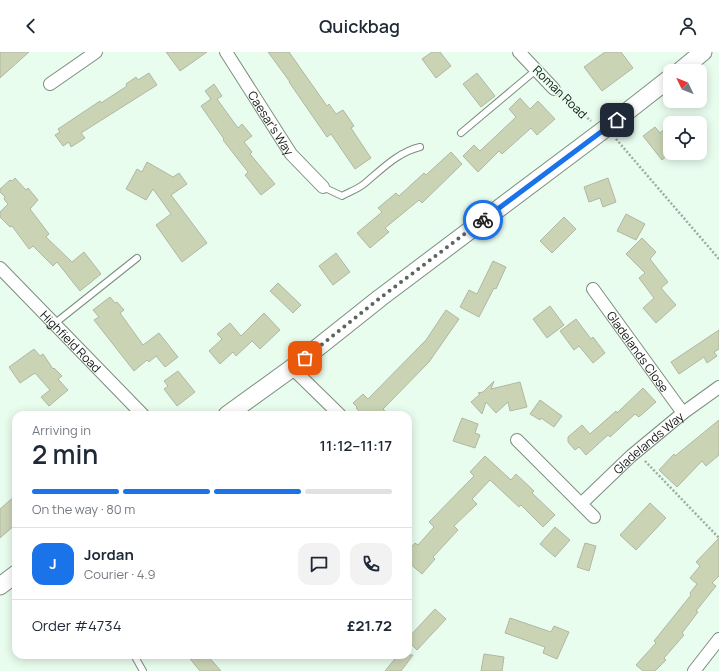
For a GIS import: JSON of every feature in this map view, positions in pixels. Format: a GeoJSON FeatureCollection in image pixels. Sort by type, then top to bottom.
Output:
{"type":"FeatureCollection","features":[{"type":"Feature","properties":{"kind":"street"},"geometry":{"type":"LineString","coordinates":[[50,84],[96,52]]}},
{"type":"Feature","properties":{"kind":"street","name":"Caesar's Way"},"geometry":{"type":"LineString","coordinates":[[226,52],[291,154],[323,187]]}},
{"type":"Feature","properties":{"kind":"street","name":"Roman Road"},"geometry":{"type":"LineString","coordinates":[[519,52],[554,89]]}},
{"type":"Feature","properties":{"kind":"street"},"geometry":{"type":"LineString","coordinates":[[688,64],[703,52]]}},
{"type":"Feature","properties":{"kind":"street"},"geometry":{"type":"LineString","coordinates":[[233,411],[292,368],[380,298],[604,130],[663,84]]}},
{"type":"Feature","properties":{"kind":"street","name":"Highfield Road"},"geometry":{"type":"LineString","coordinates":[[0,268],[139,411]]}},
{"type":"Feature","properties":{"kind":"street","name":"Gladelands Close"},"geometry":{"type":"LineString","coordinates":[[593,289],[684,413]]}},
{"type":"Feature","properties":{"kind":"street"},"geometry":{"type":"LineString","coordinates":[[292,368],[336,411]]}},
{"type":"Feature","properties":{"kind":"street","name":"Gladelands Way"},"geometry":{"type":"LineString","coordinates":[[581,504],[636,452],[719,387]]}},
{"type":"Feature","properties":{"kind":"street"},"geometry":{"type":"LineString","coordinates":[[517,440],[594,517]]}},
{"type":"Feature","properties":{"kind":"street"},"geometry":{"type":"LineString","coordinates":[[0,586],[12,577]]}},
{"type":"Feature","properties":{"kind":"street"},"geometry":{"type":"LineString","coordinates":[[694,671],[719,639]]}},
{"type":"Feature","properties":{"kind":"lane"},"geometry":{"type":"LineString","coordinates":[[461,133],[536,70]]}},
{"type":"Feature","properties":{"kind":"lane"},"geometry":{"type":"LineString","coordinates":[[323,187],[342,196],[363,185],[387,164],[412,149],[420,147]]}},
{"type":"Feature","properties":{"kind":"lane"},"geometry":{"type":"LineString","coordinates":[[54,324],[137,258]]}},
{"type":"Feature","properties":{"kind":"lane"},"geometry":{"type":"LineString","coordinates":[[136,659],[143,671]]}},
{"type":"Feature","properties":{"kind":"path","name":"Roman Road"},"geometry":{"type":"LineString","coordinates":[[554,89],[604,130],[719,259]]}},
{"type":"Feature","properties":{"kind":"path"},"geometry":{"type":"LineString","coordinates":[[636,452],[719,538]]}},
{"type":"Feature","properties":{"kind":"building"},"geometry":{"type":"Polygon","coordinates":[[[0,52],[29,52],[0,78],[0,52]]]}},
{"type":"Feature","properties":{"kind":"building"},"geometry":{"type":"Polygon","coordinates":[[[166,52],[207,52],[180,71],[166,52]]]}},
{"type":"Feature","properties":{"kind":"building"},"geometry":{"type":"Polygon","coordinates":[[[268,52],[289,52],[327,106],[329,104],[336,114],[343,110],[354,126],[351,128],[371,158],[355,169],[331,134],[327,137],[268,52]]]}},
{"type":"Feature","properties":{"kind":"building"},"geometry":{"type":"Polygon","coordinates":[[[432,52],[440,52],[451,66],[436,78],[422,59],[432,52]]]}},
{"type":"Feature","properties":{"kind":"building"},"geometry":{"type":"Polygon","coordinates":[[[605,52],[621,52],[633,68],[602,91],[584,67],[605,52]]]}},
{"type":"Feature","properties":{"kind":"building"},"geometry":{"type":"Polygon","coordinates":[[[149,73],[157,85],[81,133],[85,138],[71,147],[69,142],[63,146],[55,135],[60,132],[58,129],[100,101],[101,103],[127,86],[126,84],[136,77],[138,80],[149,73]]]}},
{"type":"Feature","properties":{"kind":"building"},"geometry":{"type":"Polygon","coordinates":[[[477,73],[495,96],[481,107],[463,84],[477,73]]]}},
{"type":"Feature","properties":{"kind":"building"},"geometry":{"type":"Polygon","coordinates":[[[214,84],[222,96],[217,99],[238,128],[242,124],[252,136],[244,142],[252,152],[250,154],[275,184],[261,195],[245,175],[248,172],[223,140],[224,139],[201,106],[211,99],[205,91],[214,84]]]}},
{"type":"Feature","properties":{"kind":"building"},"geometry":{"type":"Polygon","coordinates":[[[520,98],[530,109],[538,101],[555,119],[537,135],[531,128],[502,154],[499,151],[478,172],[463,156],[474,145],[480,151],[516,117],[509,109],[520,98]]]}},
{"type":"Feature","properties":{"kind":"building"},"geometry":{"type":"Polygon","coordinates":[[[655,127],[660,133],[663,130],[662,160],[643,136],[655,127]]]}},
{"type":"Feature","properties":{"kind":"building"},"geometry":{"type":"Polygon","coordinates":[[[451,152],[462,164],[422,203],[419,200],[385,228],[389,232],[370,248],[357,233],[382,212],[378,208],[396,193],[399,196],[424,173],[426,175],[451,152]]]}},
{"type":"Feature","properties":{"kind":"building"},"geometry":{"type":"Polygon","coordinates":[[[147,162],[173,177],[179,173],[187,184],[171,195],[207,243],[182,262],[156,225],[171,214],[153,189],[146,200],[126,189],[137,169],[142,172],[147,162]]]}},
{"type":"Feature","properties":{"kind":"building"},"geometry":{"type":"Polygon","coordinates":[[[15,178],[26,190],[28,188],[38,200],[30,209],[49,234],[46,237],[72,262],[84,252],[101,274],[80,291],[57,262],[53,266],[33,246],[29,249],[12,226],[10,227],[0,217],[0,212],[8,204],[4,199],[5,197],[0,192],[0,189],[10,180],[12,181],[15,178]]]}},
{"type":"Feature","properties":{"kind":"building"},"geometry":{"type":"Polygon","coordinates":[[[608,178],[616,202],[603,207],[600,198],[589,202],[584,187],[608,178]]]}},
{"type":"Feature","properties":{"kind":"building"},"geometry":{"type":"Polygon","coordinates":[[[626,214],[645,224],[636,240],[617,231],[626,214]]]}},
{"type":"Feature","properties":{"kind":"building"},"geometry":{"type":"Polygon","coordinates":[[[564,217],[576,229],[552,253],[540,241],[564,217]]]}},
{"type":"Feature","properties":{"kind":"building"},"geometry":{"type":"Polygon","coordinates":[[[642,238],[656,252],[650,259],[668,282],[661,288],[676,305],[656,323],[643,308],[654,298],[639,278],[645,273],[626,254],[642,238]]]}},
{"type":"Feature","properties":{"kind":"building"},"geometry":{"type":"Polygon","coordinates":[[[336,253],[350,272],[333,285],[319,266],[336,253]]]}},
{"type":"Feature","properties":{"kind":"building"},"geometry":{"type":"Polygon","coordinates":[[[493,261],[506,267],[496,289],[494,288],[479,317],[460,307],[469,290],[477,294],[493,261]]]}},
{"type":"Feature","properties":{"kind":"building"},"geometry":{"type":"Polygon","coordinates":[[[278,283],[301,305],[293,313],[270,291],[278,283]]]}},
{"type":"Feature","properties":{"kind":"building"},"geometry":{"type":"Polygon","coordinates":[[[110,297],[124,310],[120,313],[143,345],[159,333],[178,357],[165,367],[156,356],[149,362],[147,360],[134,371],[94,320],[99,317],[93,310],[110,297]]]}},
{"type":"Feature","properties":{"kind":"building"},"geometry":{"type":"Polygon","coordinates":[[[550,306],[564,325],[547,338],[533,319],[550,306]]]}},
{"type":"Feature","properties":{"kind":"building"},"geometry":{"type":"Polygon","coordinates":[[[446,310],[459,319],[429,362],[383,409],[385,411],[359,411],[353,403],[363,394],[368,399],[426,340],[446,310]]]}},
{"type":"Feature","properties":{"kind":"building"},"geometry":{"type":"Polygon","coordinates":[[[264,313],[280,330],[260,349],[252,341],[236,356],[233,352],[220,364],[209,351],[222,339],[217,334],[230,323],[241,336],[264,313]]]}},
{"type":"Feature","properties":{"kind":"building"},"geometry":{"type":"Polygon","coordinates":[[[576,319],[591,339],[593,337],[605,353],[593,363],[579,346],[574,350],[560,331],[576,319]]]}},
{"type":"Feature","properties":{"kind":"building"},"geometry":{"type":"Polygon","coordinates":[[[719,330],[719,349],[714,352],[717,356],[707,363],[704,357],[679,374],[671,362],[719,330]]]}},
{"type":"Feature","properties":{"kind":"building"},"geometry":{"type":"Polygon","coordinates":[[[34,349],[40,356],[43,354],[53,369],[54,368],[62,376],[58,379],[68,390],[49,406],[41,397],[50,390],[35,373],[20,383],[9,367],[34,349]]]}},
{"type":"Feature","properties":{"kind":"building"},"geometry":{"type":"Polygon","coordinates":[[[178,371],[195,392],[177,406],[164,389],[168,386],[164,381],[178,371]]]}},
{"type":"Feature","properties":{"kind":"building"},"geometry":{"type":"Polygon","coordinates":[[[494,381],[491,389],[520,382],[527,407],[510,411],[508,402],[496,413],[486,402],[482,414],[471,402],[480,394],[478,393],[483,392],[494,381]]]}},
{"type":"Feature","properties":{"kind":"building"},"geometry":{"type":"Polygon","coordinates":[[[643,388],[656,402],[639,417],[635,414],[610,437],[608,435],[586,455],[579,447],[575,450],[568,442],[568,437],[582,425],[590,434],[616,411],[617,413],[643,388]]]}},
{"type":"Feature","properties":{"kind":"building"},"geometry":{"type":"Polygon","coordinates":[[[540,400],[562,416],[554,427],[541,418],[540,420],[530,414],[540,400]]]}},
{"type":"Feature","properties":{"kind":"building"},"geometry":{"type":"Polygon","coordinates":[[[462,418],[478,424],[475,433],[480,435],[475,448],[453,441],[462,418]]]}},
{"type":"Feature","properties":{"kind":"building"},"geometry":{"type":"Polygon","coordinates":[[[719,420],[719,455],[706,466],[702,461],[677,487],[659,470],[674,454],[675,456],[719,420]]]}},
{"type":"Feature","properties":{"kind":"building"},"geometry":{"type":"Polygon","coordinates":[[[485,456],[511,480],[516,474],[534,491],[532,493],[555,515],[543,527],[521,505],[519,507],[490,480],[472,499],[477,504],[454,526],[458,530],[433,557],[435,559],[422,574],[412,565],[412,546],[415,543],[418,545],[434,527],[429,522],[474,476],[470,472],[485,456]]]}},
{"type":"Feature","properties":{"kind":"building"},"geometry":{"type":"Polygon","coordinates":[[[12,498],[12,528],[0,538],[0,509],[12,498]]]}},
{"type":"Feature","properties":{"kind":"building"},"geometry":{"type":"Polygon","coordinates":[[[650,503],[666,518],[636,550],[620,535],[650,503]]]}},
{"type":"Feature","properties":{"kind":"building"},"geometry":{"type":"Polygon","coordinates":[[[555,527],[570,540],[555,557],[540,544],[555,527]]]}},
{"type":"Feature","properties":{"kind":"building"},"geometry":{"type":"Polygon","coordinates":[[[719,538],[719,576],[712,583],[716,586],[696,611],[698,612],[682,633],[684,635],[664,658],[666,660],[655,671],[643,671],[636,665],[656,643],[654,641],[691,595],[690,593],[697,584],[690,578],[700,566],[696,562],[719,538]]]}},
{"type":"Feature","properties":{"kind":"building"},"geometry":{"type":"Polygon","coordinates":[[[585,543],[596,546],[589,571],[577,567],[585,543]]]}},
{"type":"Feature","properties":{"kind":"building"},"geometry":{"type":"Polygon","coordinates":[[[435,609],[446,619],[417,650],[412,645],[412,634],[435,609]]]}},
{"type":"Feature","properties":{"kind":"building"},"geometry":{"type":"Polygon","coordinates":[[[510,618],[551,632],[554,626],[569,632],[557,659],[543,653],[545,647],[505,633],[510,618]]]}},
{"type":"Feature","properties":{"kind":"building"},"geometry":{"type":"Polygon","coordinates":[[[484,654],[504,657],[502,671],[481,671],[484,654]]]}},
{"type":"Feature","properties":{"kind":"building"},"geometry":{"type":"Polygon","coordinates":[[[190,659],[210,659],[221,671],[200,671],[190,659]]]}},
{"type":"Feature","properties":{"kind":"building"},"geometry":{"type":"Polygon","coordinates":[[[395,659],[410,659],[401,671],[385,671],[395,659]]]}},
{"type":"Feature","properties":{"kind":"way so far"},"geometry":{"type":"LineString","coordinates":[[305,358],[380,298],[483,220]]}},
{"type":"Feature","properties":{"kind":"route"},"geometry":{"type":"LineString","coordinates":[[483,220],[617,120]]}}]}
